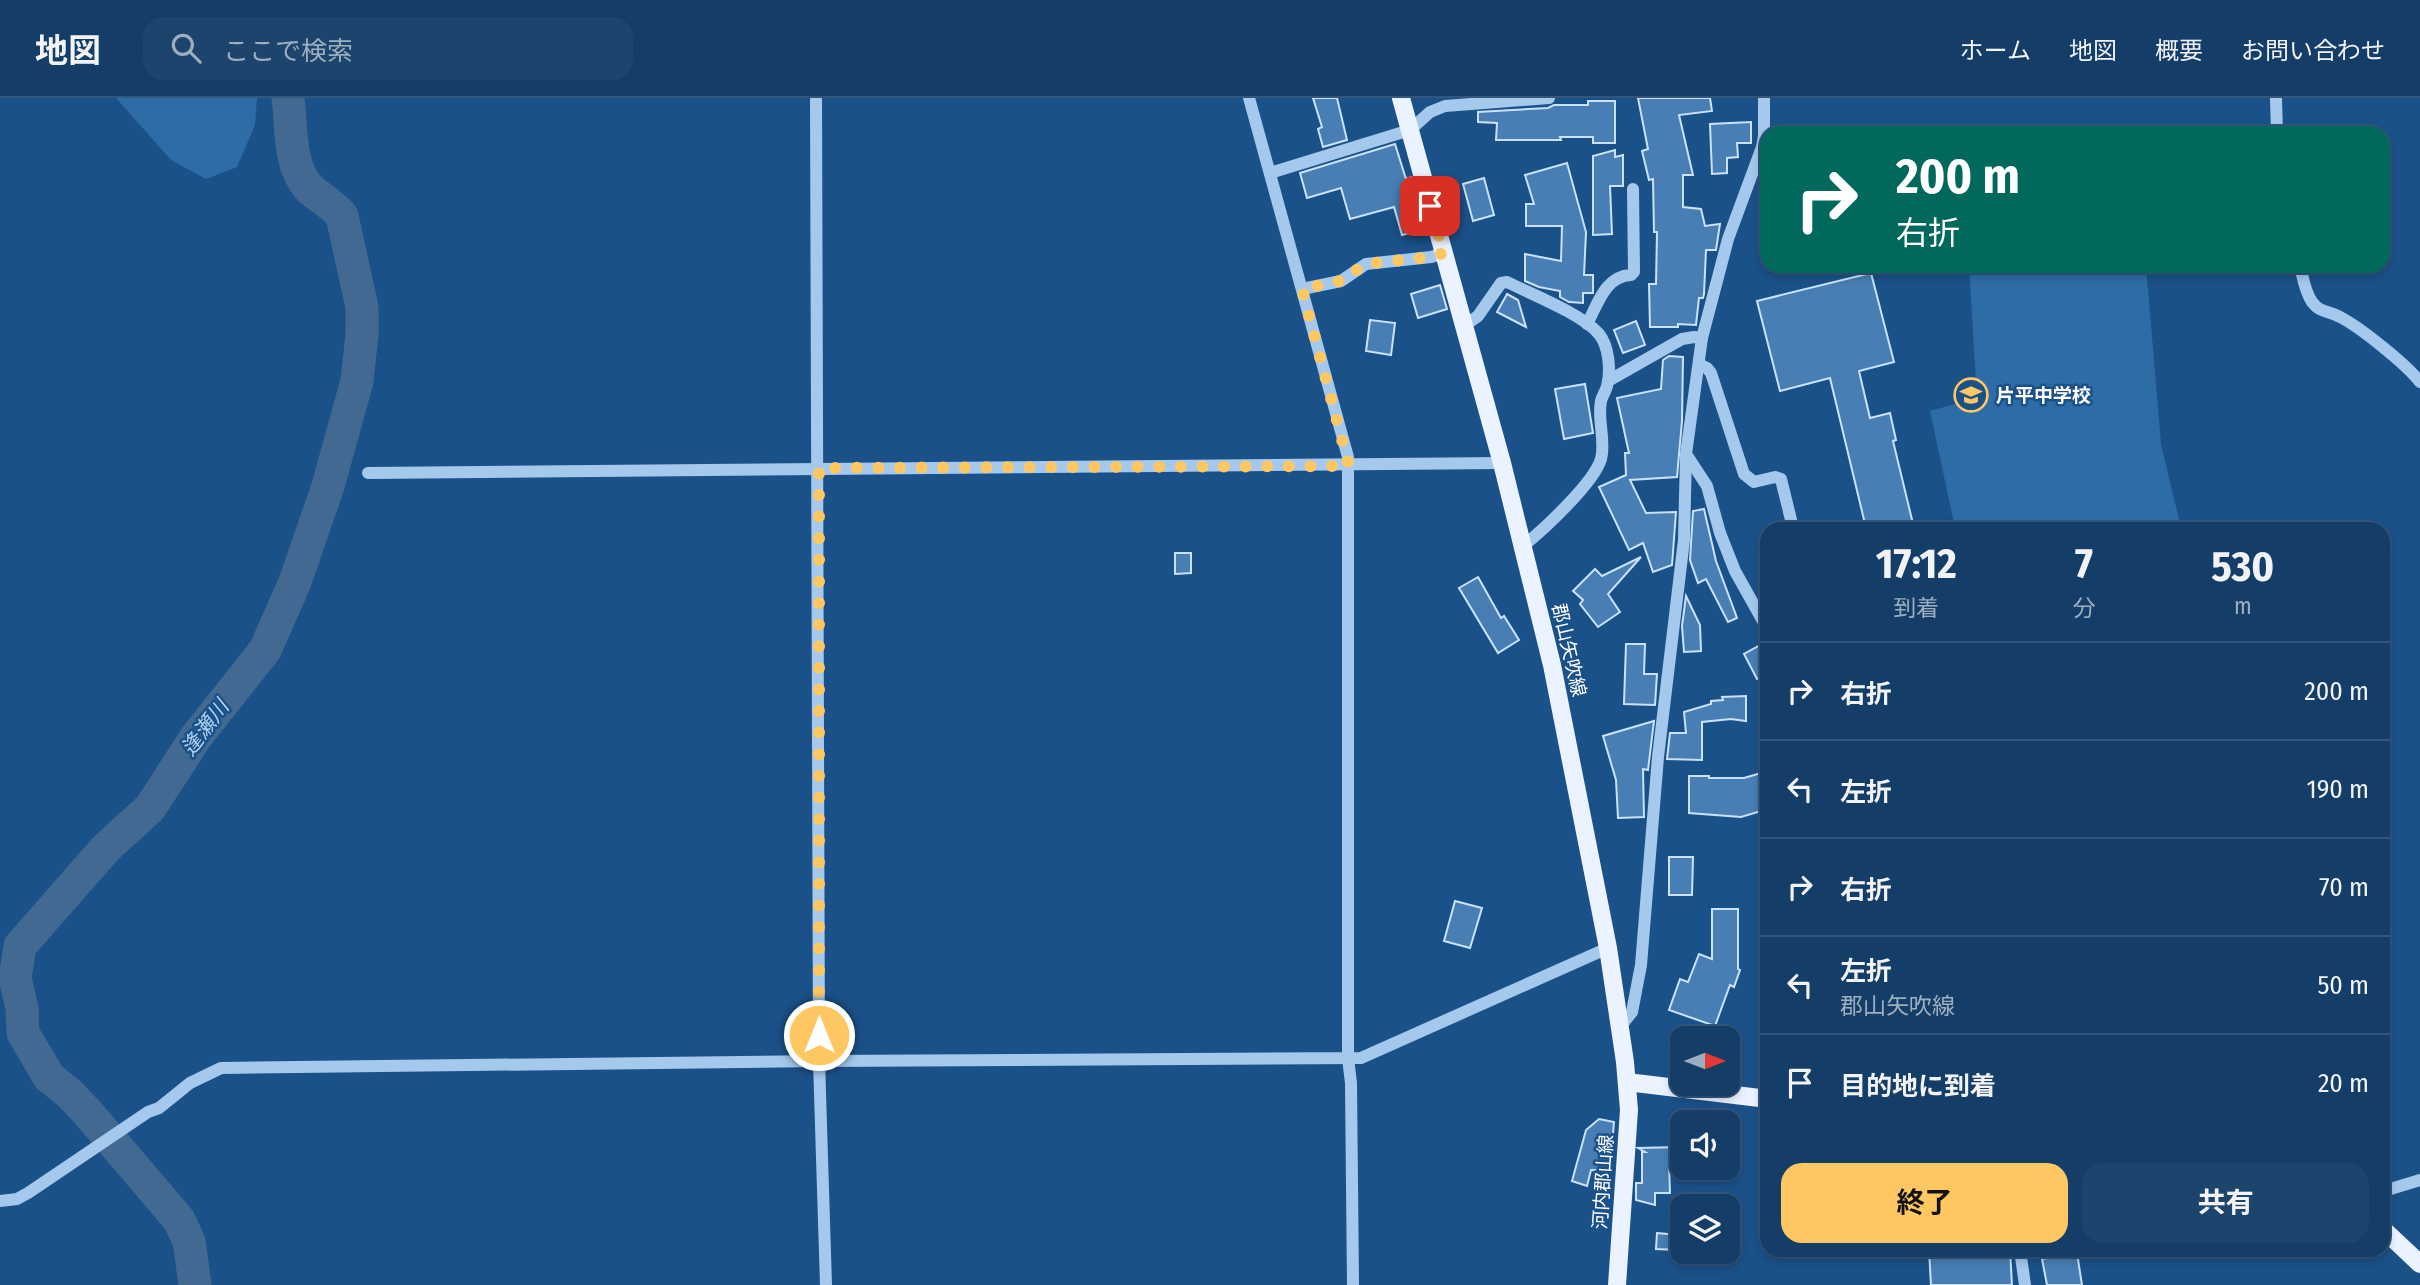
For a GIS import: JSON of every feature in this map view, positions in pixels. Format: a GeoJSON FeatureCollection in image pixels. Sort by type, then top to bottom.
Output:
{"type":"FeatureCollection","features":[{"type":"Feature","properties":{"kind":"main road","name":"郡山矢吹線"},"geometry":{"type":"LineString","coordinates":[[1401,98],[1502,463],[1552,665],[1608,948],[1627,1082]]}},
{"type":"Feature","properties":{"kind":"main road"},"geometry":{"type":"LineString","coordinates":[[1627,1082],[1760,1097]]}},
{"type":"Feature","properties":{"kind":"main road","name":"河内郡山線"},"geometry":{"type":"LineString","coordinates":[[1616,1285],[1629,1110],[1627,1082]]}},
{"type":"Feature","properties":{"kind":"main road"},"geometry":{"type":"LineString","coordinates":[[2390,1236],[2420,1264]]}},
{"type":"Feature","properties":{"kind":"street"},"geometry":{"type":"LineString","coordinates":[[816,98],[819,1061],[826,1285]]}},
{"type":"Feature","properties":{"kind":"street"},"geometry":{"type":"LineString","coordinates":[[1249,98],[1349,466],[1348,1058],[1351,1083],[1353,1285]]}},
{"type":"Feature","properties":{"kind":"street"},"geometry":{"type":"LineString","coordinates":[[1270,173],[1410,130],[1430,112],[1445,106],[1549,98]]}},
{"type":"Feature","properties":{"kind":"street"},"geometry":{"type":"LineString","coordinates":[[1764,98],[1765,126]]}},
{"type":"Feature","properties":{"kind":"street"},"geometry":{"type":"LineString","coordinates":[[2276,98],[2277,126]]}},
{"type":"Feature","properties":{"kind":"street"},"geometry":{"type":"LineString","coordinates":[[1620,1027],[1632,1012],[1641,965],[1658,757],[1684,540],[1686,454],[1702,338],[1728,239],[1760,152]]}},
{"type":"Feature","properties":{"kind":"street"},"geometry":{"type":"LineString","coordinates":[[1587,324],[1613,279],[1634,272],[1633,189]]}},
{"type":"Feature","properties":{"kind":"street"},"geometry":{"type":"LineString","coordinates":[[1302,289],[1340,281],[1366,264],[1432,257],[1444,253]]}},
{"type":"Feature","properties":{"kind":"street"},"geometry":{"type":"LineString","coordinates":[[2302,273],[2307,290],[2320,310],[2339,316],[2362,331],[2420,382]]}},
{"type":"Feature","properties":{"kind":"street"},"geometry":{"type":"LineString","coordinates":[[1464,326],[1478,316],[1501,283],[1507,282],[1587,324],[1600,335],[1604,345],[1608,381],[1601,400],[1601,459],[1596,469],[1548,526],[1523,546]]}},
{"type":"Feature","properties":{"kind":"street"},"geometry":{"type":"LineString","coordinates":[[1608,381],[1682,339],[1702,338]]}},
{"type":"Feature","properties":{"kind":"street"},"geometry":{"type":"LineString","coordinates":[[1699,364],[1711,373],[1744,474],[1754,482],[1775,477],[1781,479],[1792,522]]}},
{"type":"Feature","properties":{"kind":"street"},"geometry":{"type":"LineString","coordinates":[[1686,454],[1707,486],[1720,533],[1735,571],[1760,616]]}},
{"type":"Feature","properties":{"kind":"street"},"geometry":{"type":"LineString","coordinates":[[368,473],[1502,463]]}},
{"type":"Feature","properties":{"kind":"street"},"geometry":{"type":"LineString","coordinates":[[0,1201],[17,1199],[148,1112],[159,1108],[190,1083],[221,1069],[819,1061],[1362,1058],[1608,948]]}},
{"type":"Feature","properties":{"kind":"street"},"geometry":{"type":"LineString","coordinates":[[2390,1189],[2420,1180]]}},
{"type":"Feature","properties":{"kind":"street"},"geometry":{"type":"LineString","coordinates":[[2021,1257],[2025,1285]]}},
{"type":"Feature","properties":{"kind":"shaded area"},"geometry":{"type":"Polygon","coordinates":[[[116,98],[257,98],[255,125],[237,167],[206,179],[171,160],[116,98]]]}},
{"type":"Feature","properties":{"kind":"shaded area"},"geometry":{"type":"Polygon","coordinates":[[[1969,273],[2147,273],[2161,444],[2180,522],[1954,522],[1930,411],[1977,398],[1969,273]]]}},
{"type":"Feature","properties":{"kind":"building"},"geometry":{"type":"Polygon","coordinates":[[[1313,98],[1337,98],[1347,140],[1323,147],[1318,129],[1322,127],[1313,98]]]}},
{"type":"Feature","properties":{"kind":"building"},"geometry":{"type":"Polygon","coordinates":[[[1638,98],[1710,98],[1712,111],[1679,115],[1693,175],[1683,175],[1683,207],[1701,209],[1705,226],[1720,224],[1716,250],[1706,250],[1704,294],[1703,298],[1699,298],[1696,325],[1650,327],[1649,284],[1656,284],[1657,232],[1654,232],[1653,179],[1649,180],[1642,151],[1648,149],[1638,98]]]}},
{"type":"Feature","properties":{"kind":"building"},"geometry":{"type":"Polygon","coordinates":[[[1588,101],[1615,101],[1615,143],[1593,143],[1593,137],[1496,140],[1497,123],[1478,122],[1478,112],[1548,108],[1554,105],[1588,105],[1588,101]]]}},
{"type":"Feature","properties":{"kind":"building"},"geometry":{"type":"Polygon","coordinates":[[[1751,122],[1751,143],[1737,143],[1738,157],[1727,158],[1727,173],[1712,174],[1710,124],[1751,122]]]}},
{"type":"Feature","properties":{"kind":"building"},"geometry":{"type":"Polygon","coordinates":[[[1395,144],[1406,179],[1411,177],[1425,229],[1402,235],[1394,207],[1350,219],[1341,188],[1307,198],[1300,173],[1395,144]]]}},
{"type":"Feature","properties":{"kind":"building"},"geometry":{"type":"Polygon","coordinates":[[[1615,150],[1615,157],[1623,155],[1623,186],[1610,186],[1612,234],[1593,235],[1593,156],[1615,150]]]}},
{"type":"Feature","properties":{"kind":"building"},"geometry":{"type":"Polygon","coordinates":[[[1567,163],[1586,232],[1584,275],[1593,275],[1593,293],[1583,293],[1583,303],[1569,302],[1560,297],[1560,291],[1525,281],[1525,254],[1561,261],[1562,226],[1526,226],[1526,204],[1534,204],[1525,175],[1567,163]]]}},
{"type":"Feature","properties":{"kind":"building"},"geometry":{"type":"Polygon","coordinates":[[[1484,178],[1494,215],[1473,221],[1463,184],[1484,178]]]}},
{"type":"Feature","properties":{"kind":"building"},"geometry":{"type":"Polygon","coordinates":[[[1871,273],[1894,362],[1859,371],[1870,418],[1890,413],[1896,440],[1893,441],[1913,522],[1865,522],[1830,378],[1780,391],[1757,301],[1871,273]]]}},
{"type":"Feature","properties":{"kind":"building"},"geometry":{"type":"Polygon","coordinates":[[[1440,285],[1447,309],[1418,318],[1411,294],[1440,285]]]}},
{"type":"Feature","properties":{"kind":"building"},"geometry":{"type":"Polygon","coordinates":[[[1507,294],[1518,300],[1526,327],[1497,312],[1507,294]]]}},
{"type":"Feature","properties":{"kind":"building"},"geometry":{"type":"Polygon","coordinates":[[[1370,320],[1395,323],[1391,355],[1366,351],[1370,320]]]}},
{"type":"Feature","properties":{"kind":"building"},"geometry":{"type":"Polygon","coordinates":[[[1636,321],[1645,345],[1623,353],[1614,330],[1636,321]]]}},
{"type":"Feature","properties":{"kind":"building"},"geometry":{"type":"Polygon","coordinates":[[[1669,356],[1683,357],[1682,421],[1677,477],[1630,480],[1646,513],[1676,512],[1672,565],[1653,572],[1643,543],[1629,550],[1599,487],[1626,475],[1625,453],[1629,453],[1617,398],[1661,389],[1663,360],[1669,356]]]}},
{"type":"Feature","properties":{"kind":"building"},"geometry":{"type":"Polygon","coordinates":[[[1585,384],[1593,433],[1564,439],[1555,389],[1585,384]]]}},
{"type":"Feature","properties":{"kind":"building"},"geometry":{"type":"Polygon","coordinates":[[[1704,509],[1716,561],[1737,618],[1728,622],[1706,579],[1698,583],[1690,560],[1693,511],[1704,509]]]}},
{"type":"Feature","properties":{"kind":"building"},"geometry":{"type":"Polygon","coordinates":[[[1175,553],[1191,553],[1191,573],[1175,574],[1175,553]]]}},
{"type":"Feature","properties":{"kind":"building"},"geometry":{"type":"Polygon","coordinates":[[[1641,557],[1608,594],[1620,612],[1598,627],[1580,604],[1583,600],[1573,591],[1595,569],[1602,576],[1641,557]]]}},
{"type":"Feature","properties":{"kind":"building"},"geometry":{"type":"Polygon","coordinates":[[[1478,577],[1501,618],[1504,616],[1519,640],[1498,653],[1459,588],[1478,577]]]}},
{"type":"Feature","properties":{"kind":"building"},"geometry":{"type":"Polygon","coordinates":[[[1686,596],[1700,625],[1701,651],[1684,652],[1682,626],[1686,596]]]}},
{"type":"Feature","properties":{"kind":"building"},"geometry":{"type":"Polygon","coordinates":[[[1626,644],[1645,644],[1644,674],[1657,674],[1655,705],[1624,704],[1626,644]]]}},
{"type":"Feature","properties":{"kind":"building"},"geometry":{"type":"Polygon","coordinates":[[[1760,645],[1760,678],[1757,679],[1744,654],[1760,645]]]}},
{"type":"Feature","properties":{"kind":"building"},"geometry":{"type":"Polygon","coordinates":[[[1746,696],[1746,721],[1731,719],[1702,722],[1702,760],[1667,759],[1670,733],[1686,733],[1684,712],[1711,704],[1711,701],[1723,700],[1722,697],[1746,696]]]}},
{"type":"Feature","properties":{"kind":"building"},"geometry":{"type":"Polygon","coordinates":[[[1654,721],[1648,770],[1643,769],[1644,817],[1618,818],[1616,780],[1603,736],[1654,721]]]}},
{"type":"Feature","properties":{"kind":"building"},"geometry":{"type":"Polygon","coordinates":[[[1760,773],[1760,811],[1741,817],[1689,813],[1689,776],[1744,778],[1760,773]]]}},
{"type":"Feature","properties":{"kind":"building"},"geometry":{"type":"Polygon","coordinates":[[[1669,857],[1693,857],[1692,895],[1669,895],[1669,857]]]}},
{"type":"Feature","properties":{"kind":"building"},"geometry":{"type":"Polygon","coordinates":[[[1455,901],[1482,908],[1470,948],[1444,941],[1455,901]]]}},
{"type":"Feature","properties":{"kind":"building"},"geometry":{"type":"Polygon","coordinates":[[[1712,909],[1738,909],[1740,970],[1734,987],[1730,985],[1715,1026],[1669,1010],[1680,979],[1688,982],[1699,954],[1712,959],[1712,909]]]}},
{"type":"Feature","properties":{"kind":"building"},"geometry":{"type":"Polygon","coordinates":[[[1599,1119],[1614,1122],[1610,1171],[1591,1170],[1587,1186],[1572,1181],[1586,1130],[1599,1119]]]}},
{"type":"Feature","properties":{"kind":"building"},"geometry":{"type":"Polygon","coordinates":[[[1670,1147],[1670,1193],[1655,1193],[1655,1205],[1636,1200],[1636,1183],[1642,1183],[1642,1152],[1645,1152],[1638,1148],[1670,1147]]]}},
{"type":"Feature","properties":{"kind":"building"},"geometry":{"type":"Polygon","coordinates":[[[1657,1233],[1670,1234],[1670,1250],[1656,1249],[1657,1233]]]}},
{"type":"Feature","properties":{"kind":"building"},"geometry":{"type":"Polygon","coordinates":[[[1929,1257],[2010,1257],[2012,1285],[1931,1285],[1929,1257]]]}},
{"type":"Feature","properties":{"kind":"building"},"geometry":{"type":"Polygon","coordinates":[[[2078,1257],[2082,1285],[2047,1285],[2042,1259],[2078,1257]]]}},
{"type":"Feature","properties":{"kind":"waterway","name":"逢瀬川"},"geometry":{"type":"LineString","coordinates":[[195,1285],[189,1241],[179,1220],[88,1113],[49,1077],[23,1033],[22,1008],[15,978],[20,946],[106,848],[150,808],[196,737],[265,650],[295,582],[328,486],[357,381],[362,307],[342,216],[309,188],[297,168],[288,98]]}},
{"type":"Feature","properties":{"kind":"place","name":"片平中学校"},"geometry":{"type":"Point","coordinates":[1971,395]}},
{"type":"Feature","properties":{"kind":"route"},"geometry":{"type":"LineString","coordinates":[[819,1035],[819,468],[1349,466],[1302,289],[1340,281],[1366,264],[1432,257],[1444,253],[1430,206]]}}]}
